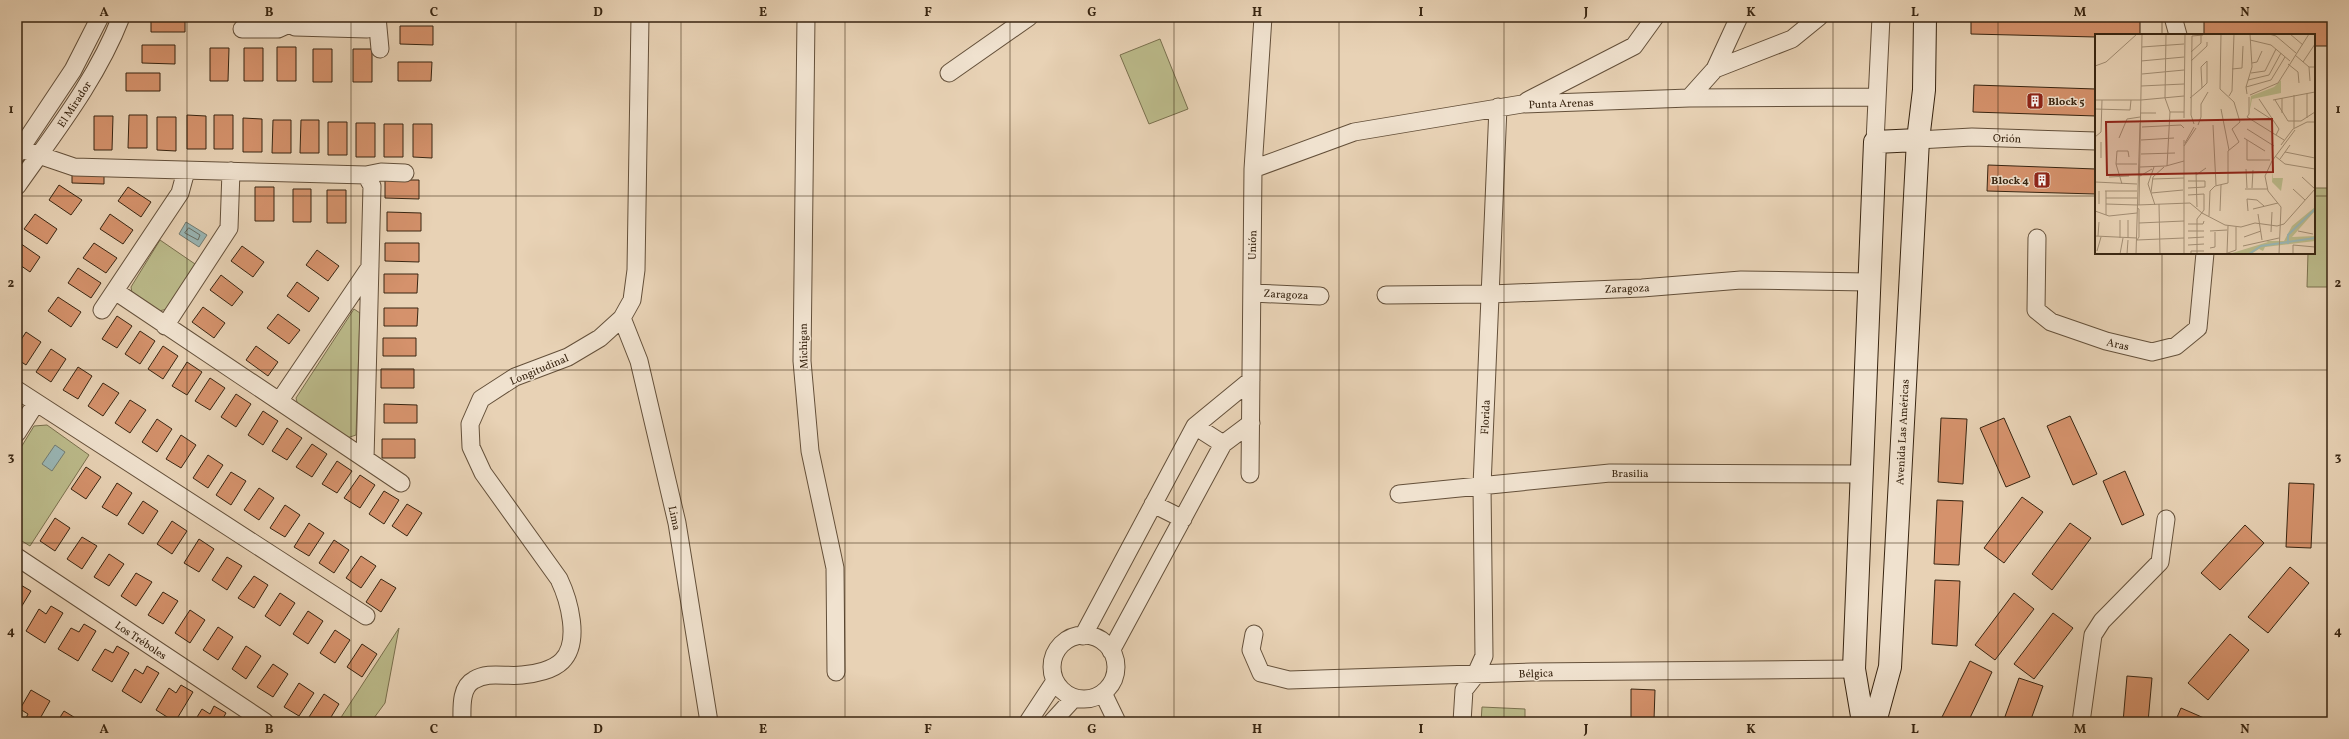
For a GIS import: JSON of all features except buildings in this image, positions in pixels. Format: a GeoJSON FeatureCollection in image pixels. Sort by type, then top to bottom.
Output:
{"type":"FeatureCollection","features":[{"type":"Feature","properties":{"kind":"street","name":"El Mirador"},"geometry":{"type":"LineString","coordinates":[[19,152],[72,70],[100,17]]}},
{"type":"Feature","properties":{"kind":"street","name":"El Mirador"},"geometry":{"type":"LineString","coordinates":[[17,186],[81,95],[104,56],[121,17]]}},
{"type":"Feature","properties":{"kind":"street","name":"Longitudinal"},"geometry":{"type":"LineString","coordinates":[[462,722],[464,691],[473,680],[490,674],[522,675],[548,670],[562,661],[571,641],[571,618],[568,597],[559,580],[483,473],[471,447],[470,424],[481,399],[515,378],[568,357],[600,338],[622,318],[632,300],[636,270],[640,17]]}},
{"type":"Feature","properties":{"kind":"street","name":"Michigan"},"geometry":{"type":"LineString","coordinates":[[806,17],[802,361],[810,451],[834,568],[836,672]]}},
{"type":"Feature","properties":{"kind":"street"},"geometry":{"type":"LineString","coordinates":[[949,73],[1029,17]]}},
{"type":"Feature","properties":{"kind":"street","name":"Unión"},"geometry":{"type":"LineString","coordinates":[[1250,474],[1253,169],[1263,17]]}},
{"type":"Feature","properties":{"kind":"street"},"geometry":{"type":"LineString","coordinates":[[1522,104],[1634,46],[1655,17]]}},
{"type":"Feature","properties":{"kind":"street"},"geometry":{"type":"LineString","coordinates":[[1689,98],[1715,70],[1739,17]]}},
{"type":"Feature","properties":{"kind":"street"},"geometry":{"type":"LineString","coordinates":[[1715,70],[1792,39],[1818,17]]}},
{"type":"Feature","properties":{"kind":"street"},"geometry":{"type":"LineString","coordinates":[[1863,722],[1854,669],[1868,282],[1882,17]]}},
{"type":"Feature","properties":{"kind":"street","name":"Avenida Las Américas"},"geometry":{"type":"LineString","coordinates":[[1875,722],[1890,667],[1918,140],[1924,90],[1925,17]]}},
{"type":"Feature","properties":{"kind":"street"},"geometry":{"type":"LineString","coordinates":[[2173,17],[2178,34]]}},
{"type":"Feature","properties":{"kind":"street"},"geometry":{"type":"LineString","coordinates":[[242,29],[278,29],[289,20],[295,27],[367,29],[377,22],[380,49]]}},
{"type":"Feature","properties":{"kind":"street","name":"Punta Arenas"},"geometry":{"type":"LineString","coordinates":[[1253,169],[1354,132],[1522,104],[1689,98],[1877,98]]}},
{"type":"Feature","properties":{"kind":"street","name":"Florida"},"geometry":{"type":"LineString","coordinates":[[1462,722],[1464,690],[1475,676],[1484,656],[1482,486],[1498,107]]}},
{"type":"Feature","properties":{"kind":"street","name":"Orión"},"geometry":{"type":"LineString","coordinates":[[1918,140],[1972,137],[2095,140]]}},
{"type":"Feature","properties":{"kind":"street"},"geometry":{"type":"LineString","coordinates":[[1875,142],[1918,140]]}},
{"type":"Feature","properties":{"kind":"street"},"geometry":{"type":"LineString","coordinates":[[19,152],[74,167],[366,175],[381,172],[405,173]]}},
{"type":"Feature","properties":{"kind":"street"},"geometry":{"type":"LineString","coordinates":[[102,310],[180,193],[186,171]]}},
{"type":"Feature","properties":{"kind":"street"},"geometry":{"type":"LineString","coordinates":[[165,326],[229,228],[231,171]]}},
{"type":"Feature","properties":{"kind":"street"},"geometry":{"type":"LineString","coordinates":[[365,459],[372,186],[366,175]]}},
{"type":"Feature","properties":{"kind":"street","name":"Aras"},"geometry":{"type":"LineString","coordinates":[[2037,238],[2036,310],[2052,322],[2106,341],[2152,352],[2176,346],[2198,328],[2205,254]]}},
{"type":"Feature","properties":{"kind":"street"},"geometry":{"type":"LineString","coordinates":[[280,400],[370,267]]}},
{"type":"Feature","properties":{"kind":"street","name":"Zaragoza"},"geometry":{"type":"LineString","coordinates":[[1386,295],[1491,294],[1708,284],[1741,280],[1868,282]]}},
{"type":"Feature","properties":{"kind":"street"},"geometry":{"type":"LineString","coordinates":[[115,291],[165,326],[280,400],[401,483]]}},
{"type":"Feature","properties":{"kind":"street","name":"Zaragoza"},"geometry":{"type":"LineString","coordinates":[[1252,293],[1320,296]]}},
{"type":"Feature","properties":{"kind":"street","name":"Lima"},"geometry":{"type":"LineString","coordinates":[[622,318],[639,361],[677,523],[709,722]]}},
{"type":"Feature","properties":{"kind":"street"},"geometry":{"type":"LineString","coordinates":[[1083,636],[1195,426],[1251,380]]}},
{"type":"Feature","properties":{"kind":"street"},"geometry":{"type":"LineString","coordinates":[[17,390],[366,616]]}},
{"type":"Feature","properties":{"kind":"street"},"geometry":{"type":"LineString","coordinates":[[17,432],[36,403]]}},
{"type":"Feature","properties":{"kind":"street"},"geometry":{"type":"LineString","coordinates":[[1111,651],[1223,444],[1250,423]]}},
{"type":"Feature","properties":{"kind":"street"},"geometry":{"type":"LineString","coordinates":[[1195,426],[1223,444]]}},
{"type":"Feature","properties":{"kind":"street","name":"Brasilia"},"geometry":{"type":"LineString","coordinates":[[1399,494],[1610,473],[1862,474]]}},
{"type":"Feature","properties":{"kind":"street"},"geometry":{"type":"LineString","coordinates":[[1153,504],[1182,518]]}},
{"type":"Feature","properties":{"kind":"street"},"geometry":{"type":"LineString","coordinates":[[2081,722],[2093,635],[2102,620],[2160,562],[2166,519]]}},
{"type":"Feature","properties":{"kind":"street","name":"Los Tréboles"},"geometry":{"type":"LineString","coordinates":[[17,558],[265,722]]}},
{"type":"Feature","properties":{"kind":"street","name":"Bélgica"},"geometry":{"type":"LineString","coordinates":[[1254,634],[1251,650],[1261,673],[1289,680],[1475,676],[1532,672],[1854,669]]}},
{"type":"Feature","properties":{"kind":"street"},"geometry":{"type":"LineString","coordinates":[[1092,635],[1108,645],[1111,651],[1116,661],[1114,679],[1103,693],[1089,699],[1074,698],[1062,691],[1055,681],[1052,663],[1059,646],[1074,636],[1092,635]]}},
{"type":"Feature","properties":{"kind":"street"},"geometry":{"type":"LineString","coordinates":[[1028,722],[1055,681]]}},
{"type":"Feature","properties":{"kind":"street"},"geometry":{"type":"LineString","coordinates":[[1103,693],[1117,722]]}},
{"type":"Feature","properties":{"kind":"street"},"geometry":{"type":"LineString","coordinates":[[1052,722],[1074,698]]}},
{"type":"Feature","properties":{"kind":"shaded area"},"geometry":{"type":"Polygon","coordinates":[[[1160,39],[1188,109],[1149,124],[1120,55],[1160,39]]]}},
{"type":"Feature","properties":{"kind":"shaded area"},"geometry":{"type":"Polygon","coordinates":[[[2315,188],[2332,188],[2332,287],[2307,287],[2308,254],[2315,254],[2315,188]]]}},
{"type":"Feature","properties":{"kind":"shaded area"},"geometry":{"type":"Polygon","coordinates":[[[160,240],[195,264],[167,309],[159,311],[132,293],[131,287],[160,240]]]}},
{"type":"Feature","properties":{"kind":"shaded area"},"geometry":{"type":"Polygon","coordinates":[[[354,309],[360,313],[356,435],[347,438],[298,406],[296,398],[354,309]]]}},
{"type":"Feature","properties":{"kind":"shaded area"},"geometry":{"type":"Polygon","coordinates":[[[47,425],[89,455],[30,546],[17,538],[17,454],[34,426],[47,425]]]}},
{"type":"Feature","properties":{"kind":"shaded area"},"geometry":{"type":"Polygon","coordinates":[[[399,628],[385,703],[371,722],[338,722],[399,628]]]}},
{"type":"Feature","properties":{"kind":"shaded area"},"geometry":{"type":"Polygon","coordinates":[[[1482,707],[1525,709],[1525,722],[1481,722],[1482,707]]]}},
{"type":"Feature","properties":{"kind":"water"},"geometry":{"type":"Polygon","coordinates":[[[186,222],[207,235],[199,247],[179,234],[186,222]]]}},
{"type":"Feature","properties":{"kind":"water"},"geometry":{"type":"Polygon","coordinates":[[[55,445],[65,452],[52,471],[42,464],[55,445]]]}},
{"type":"Feature","properties":{"kind":"place","name":"Block 5"},"geometry":{"type":"Point","coordinates":[2035,101]}},
{"type":"Feature","properties":{"kind":"place","name":"Block 4"},"geometry":{"type":"Point","coordinates":[2042,180]}}]}
